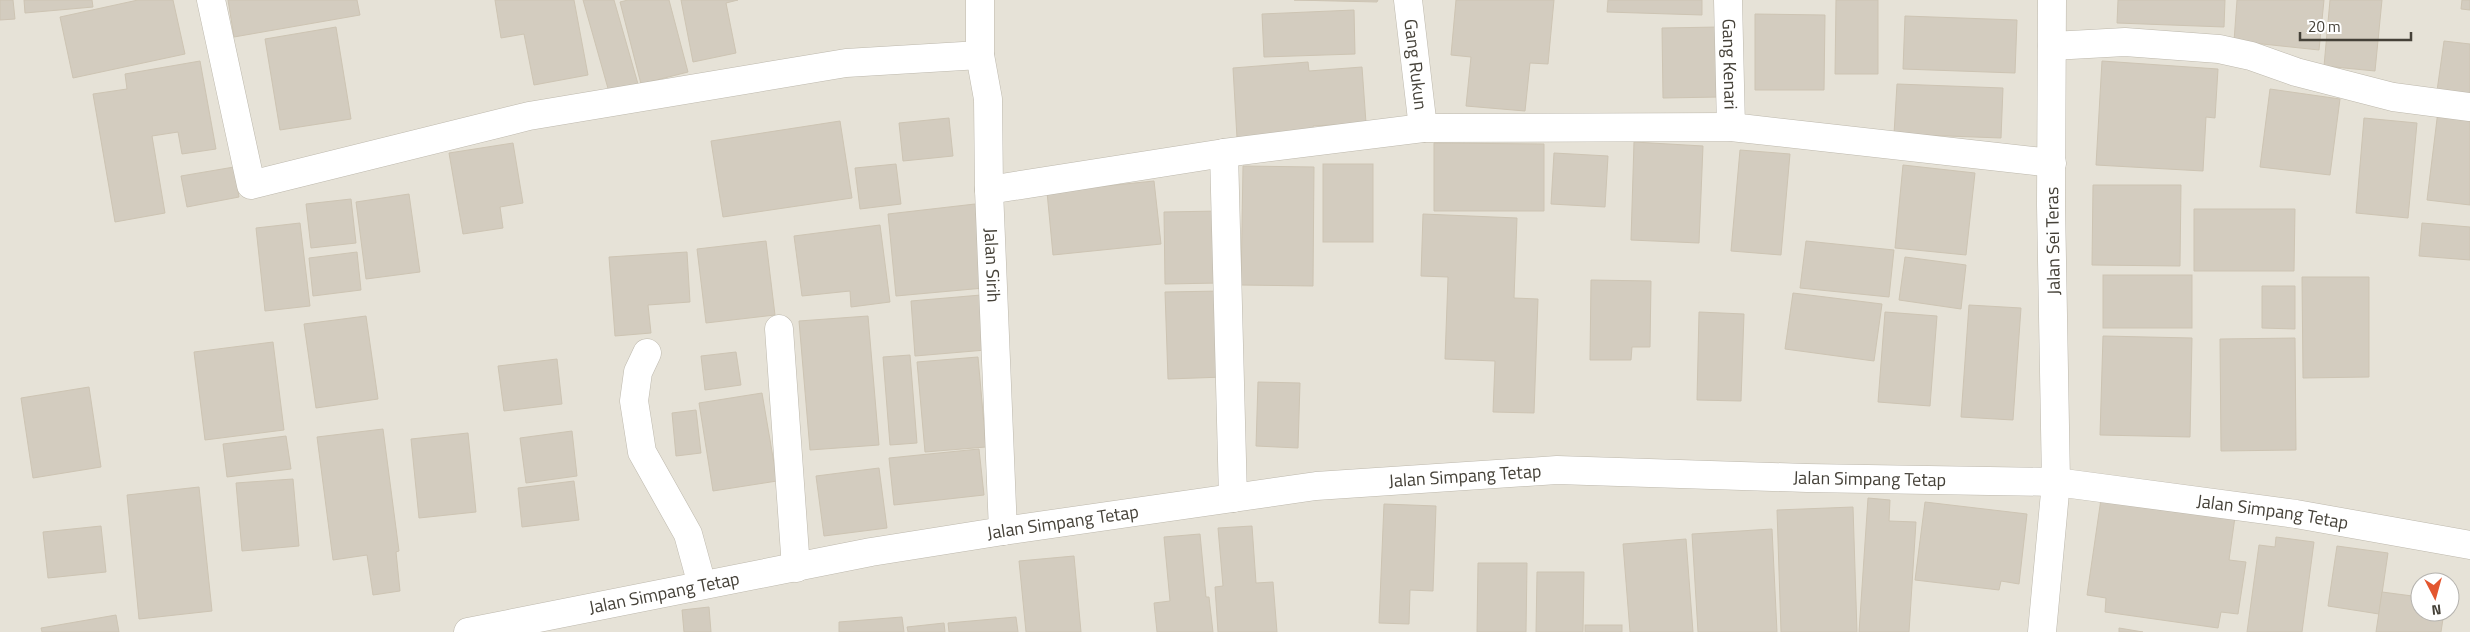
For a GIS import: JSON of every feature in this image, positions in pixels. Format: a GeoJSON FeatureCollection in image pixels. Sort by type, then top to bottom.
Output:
{"type":"FeatureCollection","features":[{"type":"Feature","properties":{"kind":"street"},"geometry":{"type":"LineString","coordinates":[[210,0],[251,185],[530,116],[846,64],[980,56]]}},
{"type":"Feature","properties":{"kind":"street","name":"Jalan Sirih"},"geometry":{"type":"LineString","coordinates":[[980,0],[980,56],[988,99],[989,190],[1003,531]]}},
{"type":"Feature","properties":{"kind":"street","name":"Gang Rukun"},"geometry":{"type":"LineString","coordinates":[[1408,0],[1423,128]]}},
{"type":"Feature","properties":{"kind":"street","name":"Gang Kenari"},"geometry":{"type":"LineString","coordinates":[[1728,0],[1731,127]]}},
{"type":"Feature","properties":{"kind":"street","name":"Jalan Sei Teras"},"geometry":{"type":"LineString","coordinates":[[2042,632],[2056,482],[2052,0]]}},
{"type":"Feature","properties":{"kind":"street"},"geometry":{"type":"LineString","coordinates":[[2052,46],[2125,42],[2219,49],[2251,56],[2296,72],[2384,95],[2470,107]]}},
{"type":"Feature","properties":{"kind":"street"},"geometry":{"type":"LineString","coordinates":[[989,190],[1224,153],[1423,128],[1731,127],[2052,163]]}},
{"type":"Feature","properties":{"kind":"street"},"geometry":{"type":"LineString","coordinates":[[1224,153],[1232,498]]}},
{"type":"Feature","properties":{"kind":"street"},"geometry":{"type":"LineString","coordinates":[[779,329],[796,568]]}},
{"type":"Feature","properties":{"kind":"street"},"geometry":{"type":"LineString","coordinates":[[647,353],[638,372],[634,401],[642,452],[688,534],[702,585]]}},
{"type":"Feature","properties":{"kind":"street","name":"Jalan Simpang Tetap"},"geometry":{"type":"LineString","coordinates":[[468,632],[532,626],[702,585],[871,552],[1003,531],[1316,486],[1557,470],[1807,478],[2056,482],[2296,514],[2470,545]]}},
{"type":"Feature","properties":{"kind":"shaded area"},"geometry":{"type":"Polygon","coordinates":[[[0,0],[2470,0],[2470,632],[0,632],[0,0]]]}},
{"type":"Feature","properties":{"kind":"building"},"geometry":{"type":"Polygon","coordinates":[[[0,0],[13,0],[15,19],[0,20],[0,0]]]}},
{"type":"Feature","properties":{"kind":"building"},"geometry":{"type":"Polygon","coordinates":[[[24,0],[92,0],[93,7],[25,13],[24,0]]]}},
{"type":"Feature","properties":{"kind":"building"},"geometry":{"type":"Polygon","coordinates":[[[138,0],[173,0],[185,54],[73,78],[60,17],[138,0]]]}},
{"type":"Feature","properties":{"kind":"building"},"geometry":{"type":"Polygon","coordinates":[[[228,0],[357,0],[360,15],[234,37],[228,0]]]}},
{"type":"Feature","properties":{"kind":"building"},"geometry":{"type":"Polygon","coordinates":[[[495,0],[574,0],[588,75],[534,85],[524,34],[501,38],[495,0]]]}},
{"type":"Feature","properties":{"kind":"building"},"geometry":{"type":"Polygon","coordinates":[[[583,0],[614,0],[638,84],[609,92],[583,0]]]}},
{"type":"Feature","properties":{"kind":"building"},"geometry":{"type":"Polygon","coordinates":[[[628,0],[669,0],[688,72],[641,84],[620,2],[628,0]]]}},
{"type":"Feature","properties":{"kind":"building"},"geometry":{"type":"Polygon","coordinates":[[[681,0],[738,0],[726,3],[736,53],[693,62],[681,0]]]}},
{"type":"Feature","properties":{"kind":"building"},"geometry":{"type":"Polygon","coordinates":[[[1294,0],[1378,0],[1377,2],[1294,0]]]}},
{"type":"Feature","properties":{"kind":"building"},"geometry":{"type":"Polygon","coordinates":[[[1456,0],[1554,0],[1548,64],[1530,63],[1525,111],[1466,106],[1471,57],[1451,55],[1456,0]]]}},
{"type":"Feature","properties":{"kind":"building"},"geometry":{"type":"Polygon","coordinates":[[[1608,0],[1702,0],[1702,15],[1607,12],[1608,0]]]}},
{"type":"Feature","properties":{"kind":"building"},"geometry":{"type":"Polygon","coordinates":[[[1836,0],[1878,0],[1878,74],[1835,74],[1836,0]]]}},
{"type":"Feature","properties":{"kind":"building"},"geometry":{"type":"Polygon","coordinates":[[[2118,0],[2225,0],[2224,27],[2117,23],[2118,0]]]}},
{"type":"Feature","properties":{"kind":"building"},"geometry":{"type":"Polygon","coordinates":[[[2237,0],[2324,0],[2319,50],[2234,41],[2237,0]]]}},
{"type":"Feature","properties":{"kind":"building"},"geometry":{"type":"Polygon","coordinates":[[[2330,0],[2382,0],[2375,71],[2324,66],[2330,0]]]}},
{"type":"Feature","properties":{"kind":"building"},"geometry":{"type":"Polygon","coordinates":[[[2462,0],[2470,0],[2470,10],[2461,9],[2462,0]]]}},
{"type":"Feature","properties":{"kind":"building"},"geometry":{"type":"Polygon","coordinates":[[[1354,10],[1355,54],[1264,57],[1262,14],[1354,10]]]}},
{"type":"Feature","properties":{"kind":"building"},"geometry":{"type":"Polygon","coordinates":[[[1755,14],[1825,15],[1824,90],[1755,90],[1755,14]]]}},
{"type":"Feature","properties":{"kind":"building"},"geometry":{"type":"Polygon","coordinates":[[[1905,16],[2017,20],[2015,73],[1903,69],[1905,16]]]}},
{"type":"Feature","properties":{"kind":"building"},"geometry":{"type":"Polygon","coordinates":[[[336,27],[351,119],[280,130],[265,39],[336,27]]]}},
{"type":"Feature","properties":{"kind":"building"},"geometry":{"type":"Polygon","coordinates":[[[1719,27],[1720,97],[1663,98],[1662,28],[1719,27]]]}},
{"type":"Feature","properties":{"kind":"building"},"geometry":{"type":"Polygon","coordinates":[[[2444,41],[2470,44],[2470,102],[2436,98],[2444,41]]]}},
{"type":"Feature","properties":{"kind":"building"},"geometry":{"type":"Polygon","coordinates":[[[200,61],[216,149],[182,154],[178,132],[152,136],[165,213],[115,222],[93,94],[127,89],[125,74],[200,61]]]}},
{"type":"Feature","properties":{"kind":"building"},"geometry":{"type":"Polygon","coordinates":[[[2102,61],[2218,69],[2215,118],[2206,117],[2203,171],[2096,165],[2102,61]]]}},
{"type":"Feature","properties":{"kind":"building"},"geometry":{"type":"Polygon","coordinates":[[[1308,62],[1309,71],[1362,67],[1366,123],[1313,126],[1314,132],[1237,138],[1233,68],[1308,62]]]}},
{"type":"Feature","properties":{"kind":"building"},"geometry":{"type":"Polygon","coordinates":[[[1897,84],[2003,88],[2001,138],[1894,134],[1897,84]]]}},
{"type":"Feature","properties":{"kind":"building"},"geometry":{"type":"Polygon","coordinates":[[[2270,89],[2340,99],[2330,175],[2260,167],[2270,89]]]}},
{"type":"Feature","properties":{"kind":"building"},"geometry":{"type":"Polygon","coordinates":[[[2438,111],[2470,115],[2470,205],[2427,200],[2438,111]]]}},
{"type":"Feature","properties":{"kind":"building"},"geometry":{"type":"Polygon","coordinates":[[[949,118],[953,156],[903,161],[899,123],[949,118]]]}},
{"type":"Feature","properties":{"kind":"building"},"geometry":{"type":"Polygon","coordinates":[[[2364,118],[2417,123],[2408,218],[2356,213],[2364,118]]]}},
{"type":"Feature","properties":{"kind":"building"},"geometry":{"type":"Polygon","coordinates":[[[840,121],[852,198],[723,217],[711,141],[840,121]]]}},
{"type":"Feature","properties":{"kind":"building"},"geometry":{"type":"Polygon","coordinates":[[[1634,142],[1703,146],[1699,243],[1631,240],[1634,142]]]}},
{"type":"Feature","properties":{"kind":"building"},"geometry":{"type":"Polygon","coordinates":[[[513,143],[523,203],[500,207],[503,228],[463,234],[449,153],[513,143]]]}},
{"type":"Feature","properties":{"kind":"building"},"geometry":{"type":"Polygon","coordinates":[[[1434,143],[1544,144],[1544,211],[1434,211],[1434,143]]]}},
{"type":"Feature","properties":{"kind":"building"},"geometry":{"type":"Polygon","coordinates":[[[1740,150],[1790,154],[1781,255],[1731,251],[1740,150]]]}},
{"type":"Feature","properties":{"kind":"building"},"geometry":{"type":"Polygon","coordinates":[[[1554,153],[1608,156],[1605,207],[1551,204],[1554,153]]]}},
{"type":"Feature","properties":{"kind":"building"},"geometry":{"type":"Polygon","coordinates":[[[896,164],[901,204],[860,209],[855,168],[896,164]]]}},
{"type":"Feature","properties":{"kind":"building"},"geometry":{"type":"Polygon","coordinates":[[[1323,164],[1373,164],[1373,242],[1323,242],[1323,164]]]}},
{"type":"Feature","properties":{"kind":"building"},"geometry":{"type":"Polygon","coordinates":[[[1903,165],[1975,173],[1966,255],[1895,248],[1903,165]]]}},
{"type":"Feature","properties":{"kind":"building"},"geometry":{"type":"Polygon","coordinates":[[[1243,166],[1314,167],[1313,286],[1241,285],[1243,166]]]}},
{"type":"Feature","properties":{"kind":"building"},"geometry":{"type":"Polygon","coordinates":[[[234,167],[239,197],[187,207],[181,176],[234,167]]]}},
{"type":"Feature","properties":{"kind":"building"},"geometry":{"type":"Polygon","coordinates":[[[1154,181],[1161,244],[1053,255],[1047,192],[1154,181]]]}},
{"type":"Feature","properties":{"kind":"building"},"geometry":{"type":"Polygon","coordinates":[[[2093,185],[2181,185],[2180,266],[2092,265],[2093,185]]]}},
{"type":"Feature","properties":{"kind":"building"},"geometry":{"type":"Polygon","coordinates":[[[409,194],[420,272],[366,279],[356,202],[409,194]]]}},
{"type":"Feature","properties":{"kind":"building"},"geometry":{"type":"Polygon","coordinates":[[[351,199],[356,243],[311,248],[306,204],[351,199]]]}},
{"type":"Feature","properties":{"kind":"building"},"geometry":{"type":"Polygon","coordinates":[[[975,204],[984,288],[896,296],[888,214],[975,204]]]}},
{"type":"Feature","properties":{"kind":"building"},"geometry":{"type":"Polygon","coordinates":[[[2194,209],[2295,209],[2294,271],[2194,271],[2194,209]]]}},
{"type":"Feature","properties":{"kind":"building"},"geometry":{"type":"Polygon","coordinates":[[[1219,211],[1220,283],[1165,284],[1164,212],[1219,211]]]}},
{"type":"Feature","properties":{"kind":"building"},"geometry":{"type":"Polygon","coordinates":[[[1423,214],[1517,218],[1514,298],[1538,299],[1534,413],[1493,412],[1495,361],[1445,359],[1448,277],[1421,276],[1423,214]]]}},
{"type":"Feature","properties":{"kind":"building"},"geometry":{"type":"Polygon","coordinates":[[[300,223],[310,306],[265,311],[256,228],[300,223]]]}},
{"type":"Feature","properties":{"kind":"building"},"geometry":{"type":"Polygon","coordinates":[[[2422,223],[2470,227],[2470,260],[2419,256],[2422,223]]]}},
{"type":"Feature","properties":{"kind":"building"},"geometry":{"type":"Polygon","coordinates":[[[880,225],[890,302],[851,307],[850,291],[802,296],[794,236],[880,225]]]}},
{"type":"Feature","properties":{"kind":"building"},"geometry":{"type":"Polygon","coordinates":[[[766,241],[775,315],[706,323],[697,249],[766,241]]]}},
{"type":"Feature","properties":{"kind":"building"},"geometry":{"type":"Polygon","coordinates":[[[1806,241],[1894,250],[1889,297],[1800,288],[1806,241]]]}},
{"type":"Feature","properties":{"kind":"building"},"geometry":{"type":"Polygon","coordinates":[[[357,252],[361,290],[313,296],[309,258],[357,252]]]}},
{"type":"Feature","properties":{"kind":"building"},"geometry":{"type":"Polygon","coordinates":[[[687,252],[690,302],[648,305],[651,333],[615,336],[609,257],[687,252]]]}},
{"type":"Feature","properties":{"kind":"building"},"geometry":{"type":"Polygon","coordinates":[[[1905,257],[1966,265],[1961,309],[1899,300],[1905,257]]]}},
{"type":"Feature","properties":{"kind":"building"},"geometry":{"type":"Polygon","coordinates":[[[2103,275],[2192,275],[2192,328],[2103,328],[2103,275]]]}},
{"type":"Feature","properties":{"kind":"building"},"geometry":{"type":"Polygon","coordinates":[[[2302,277],[2369,277],[2369,377],[2303,378],[2302,277]]]}},
{"type":"Feature","properties":{"kind":"building"},"geometry":{"type":"Polygon","coordinates":[[[1591,280],[1651,281],[1650,347],[1632,347],[1631,360],[1590,360],[1591,280]]]}},
{"type":"Feature","properties":{"kind":"building"},"geometry":{"type":"Polygon","coordinates":[[[2262,286],[2295,286],[2295,329],[2262,328],[2262,286]]]}},
{"type":"Feature","properties":{"kind":"building"},"geometry":{"type":"Polygon","coordinates":[[[1221,291],[1224,377],[1168,379],[1165,292],[1221,291]]]}},
{"type":"Feature","properties":{"kind":"building"},"geometry":{"type":"Polygon","coordinates":[[[1793,293],[1882,304],[1874,361],[1785,349],[1793,293]]]}},
{"type":"Feature","properties":{"kind":"building"},"geometry":{"type":"Polygon","coordinates":[[[981,295],[986,350],[915,356],[911,301],[981,295]]]}},
{"type":"Feature","properties":{"kind":"building"},"geometry":{"type":"Polygon","coordinates":[[[1969,305],[2021,308],[2013,420],[1961,417],[1969,305]]]}},
{"type":"Feature","properties":{"kind":"building"},"geometry":{"type":"Polygon","coordinates":[[[1699,312],[1744,314],[1741,401],[1697,400],[1699,312]]]}},
{"type":"Feature","properties":{"kind":"building"},"geometry":{"type":"Polygon","coordinates":[[[1885,312],[1937,316],[1930,406],[1878,402],[1885,312]]]}},
{"type":"Feature","properties":{"kind":"building"},"geometry":{"type":"Polygon","coordinates":[[[366,316],[378,399],[316,408],[304,324],[366,316]]]}},
{"type":"Feature","properties":{"kind":"building"},"geometry":{"type":"Polygon","coordinates":[[[868,316],[879,445],[810,450],[799,321],[868,316]]]}},
{"type":"Feature","properties":{"kind":"building"},"geometry":{"type":"Polygon","coordinates":[[[2103,336],[2192,338],[2190,437],[2100,435],[2103,336]]]}},
{"type":"Feature","properties":{"kind":"building"},"geometry":{"type":"Polygon","coordinates":[[[2295,338],[2296,450],[2221,451],[2220,339],[2295,338]]]}},
{"type":"Feature","properties":{"kind":"building"},"geometry":{"type":"Polygon","coordinates":[[[273,342],[284,430],[205,440],[194,352],[273,342]]]}},
{"type":"Feature","properties":{"kind":"building"},"geometry":{"type":"Polygon","coordinates":[[[736,352],[741,385],[705,390],[701,356],[736,352]]]}},
{"type":"Feature","properties":{"kind":"building"},"geometry":{"type":"Polygon","coordinates":[[[910,355],[917,443],[890,445],[883,357],[910,355]]]}},
{"type":"Feature","properties":{"kind":"building"},"geometry":{"type":"Polygon","coordinates":[[[978,357],[986,447],[925,452],[917,362],[978,357]]]}},
{"type":"Feature","properties":{"kind":"building"},"geometry":{"type":"Polygon","coordinates":[[[557,359],[562,404],[504,411],[498,366],[557,359]]]}},
{"type":"Feature","properties":{"kind":"building"},"geometry":{"type":"Polygon","coordinates":[[[1258,382],[1300,383],[1298,448],[1256,446],[1258,382]]]}},
{"type":"Feature","properties":{"kind":"building"},"geometry":{"type":"Polygon","coordinates":[[[89,387],[101,467],[33,478],[21,398],[89,387]]]}},
{"type":"Feature","properties":{"kind":"building"},"geometry":{"type":"Polygon","coordinates":[[[762,393],[777,481],[713,491],[699,403],[762,393]]]}},
{"type":"Feature","properties":{"kind":"building"},"geometry":{"type":"Polygon","coordinates":[[[696,410],[701,453],[676,456],[672,413],[696,410]]]}},
{"type":"Feature","properties":{"kind":"building"},"geometry":{"type":"Polygon","coordinates":[[[383,429],[399,551],[396,552],[400,591],[373,595],[367,555],[333,560],[317,437],[383,429]]]}},
{"type":"Feature","properties":{"kind":"building"},"geometry":{"type":"Polygon","coordinates":[[[572,431],[577,476],[526,483],[520,438],[572,431]]]}},
{"type":"Feature","properties":{"kind":"building"},"geometry":{"type":"Polygon","coordinates":[[[468,433],[476,512],[419,518],[411,439],[468,433]]]}},
{"type":"Feature","properties":{"kind":"building"},"geometry":{"type":"Polygon","coordinates":[[[286,436],[291,469],[227,477],[223,444],[286,436]]]}},
{"type":"Feature","properties":{"kind":"building"},"geometry":{"type":"Polygon","coordinates":[[[979,449],[984,495],[894,505],[889,458],[979,449]]]}},
{"type":"Feature","properties":{"kind":"building"},"geometry":{"type":"Polygon","coordinates":[[[879,468],[887,528],[824,536],[816,476],[879,468]]]}},
{"type":"Feature","properties":{"kind":"building"},"geometry":{"type":"Polygon","coordinates":[[[293,479],[299,546],[242,551],[236,483],[293,479]]]}},
{"type":"Feature","properties":{"kind":"building"},"geometry":{"type":"Polygon","coordinates":[[[574,481],[579,520],[522,527],[518,488],[574,481]]]}},
{"type":"Feature","properties":{"kind":"building"},"geometry":{"type":"Polygon","coordinates":[[[199,487],[212,611],[139,619],[127,495],[199,487]]]}},
{"type":"Feature","properties":{"kind":"building"},"geometry":{"type":"Polygon","coordinates":[[[1868,498],[1890,500],[1889,521],[1916,522],[1909,632],[1859,632],[1868,498]]]}},
{"type":"Feature","properties":{"kind":"building"},"geometry":{"type":"Polygon","coordinates":[[[2101,499],[2235,517],[2229,560],[2246,562],[2238,614],[2221,612],[2218,628],[2105,612],[2106,598],[2087,595],[2101,499]]]}},
{"type":"Feature","properties":{"kind":"building"},"geometry":{"type":"Polygon","coordinates":[[[1925,502],[2027,514],[2019,584],[2001,581],[1999,590],[1915,580],[1925,502]]]}},
{"type":"Feature","properties":{"kind":"building"},"geometry":{"type":"Polygon","coordinates":[[[1384,504],[1436,506],[1433,591],[1410,590],[1409,624],[1379,623],[1384,504]]]}},
{"type":"Feature","properties":{"kind":"building"},"geometry":{"type":"Polygon","coordinates":[[[1853,507],[1857,632],[1781,632],[1777,510],[1853,507]]]}},
{"type":"Feature","properties":{"kind":"building"},"geometry":{"type":"Polygon","coordinates":[[[101,526],[106,572],[48,578],[43,532],[101,526]]]}},
{"type":"Feature","properties":{"kind":"building"},"geometry":{"type":"Polygon","coordinates":[[[1252,526],[1256,583],[1273,582],[1277,632],[1218,632],[1215,587],[1223,586],[1218,528],[1252,526]]]}},
{"type":"Feature","properties":{"kind":"building"},"geometry":{"type":"Polygon","coordinates":[[[1772,529],[1777,632],[1698,632],[1692,534],[1772,529]]]}},
{"type":"Feature","properties":{"kind":"building"},"geometry":{"type":"Polygon","coordinates":[[[1200,534],[1206,597],[1209,597],[1213,632],[1157,632],[1154,603],[1170,601],[1164,537],[1200,534]]]}},
{"type":"Feature","properties":{"kind":"building"},"geometry":{"type":"Polygon","coordinates":[[[2276,537],[2314,542],[2302,632],[2247,632],[2259,545],[2275,547],[2276,537]]]}},
{"type":"Feature","properties":{"kind":"building"},"geometry":{"type":"Polygon","coordinates":[[[1686,539],[1693,632],[1630,632],[1623,544],[1686,539]]]}},
{"type":"Feature","properties":{"kind":"building"},"geometry":{"type":"Polygon","coordinates":[[[2337,546],[2388,553],[2379,614],[2328,606],[2337,546]]]}},
{"type":"Feature","properties":{"kind":"building"},"geometry":{"type":"Polygon","coordinates":[[[1074,556],[1081,632],[1026,632],[1019,561],[1074,556]]]}},
{"type":"Feature","properties":{"kind":"building"},"geometry":{"type":"Polygon","coordinates":[[[1478,563],[1527,563],[1526,632],[1477,632],[1478,563]]]}},
{"type":"Feature","properties":{"kind":"building"},"geometry":{"type":"Polygon","coordinates":[[[1537,572],[1584,572],[1583,632],[1536,632],[1537,572]]]}},
{"type":"Feature","properties":{"kind":"building"},"geometry":{"type":"Polygon","coordinates":[[[2382,592],[2410,596],[2410,622],[2442,622],[2441,632],[2376,632],[2382,592]]]}},
{"type":"Feature","properties":{"kind":"building"},"geometry":{"type":"Polygon","coordinates":[[[709,607],[711,632],[684,632],[682,610],[709,607]]]}},
{"type":"Feature","properties":{"kind":"building"},"geometry":{"type":"Polygon","coordinates":[[[116,615],[119,632],[42,632],[41,628],[116,615]]]}},
{"type":"Feature","properties":{"kind":"building"},"geometry":{"type":"Polygon","coordinates":[[[902,617],[904,632],[839,632],[839,622],[902,617]]]}},
{"type":"Feature","properties":{"kind":"building"},"geometry":{"type":"Polygon","coordinates":[[[1016,617],[1018,632],[949,632],[948,623],[1016,617]]]}},
{"type":"Feature","properties":{"kind":"building"},"geometry":{"type":"Polygon","coordinates":[[[944,623],[945,632],[908,632],[907,627],[944,623]]]}},
{"type":"Feature","properties":{"kind":"building"},"geometry":{"type":"Polygon","coordinates":[[[1585,625],[1622,625],[1622,632],[1585,632],[1585,625]]]}},
{"type":"Feature","properties":{"kind":"building"},"geometry":{"type":"Polygon","coordinates":[[[2119,628],[2143,632],[2119,632],[2119,628]]]}}]}
